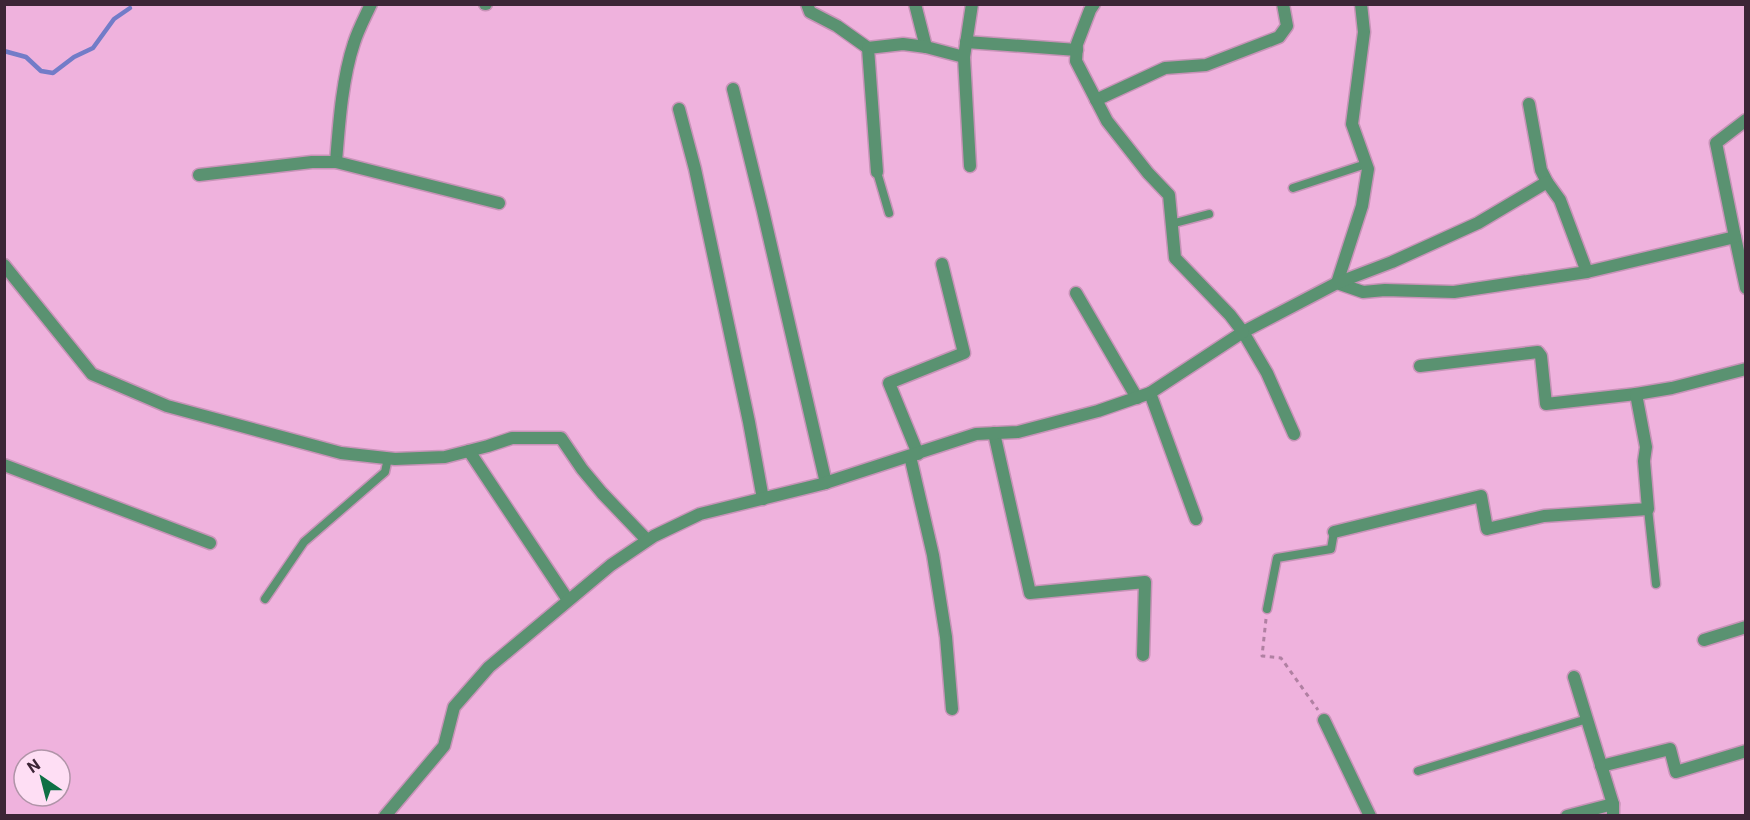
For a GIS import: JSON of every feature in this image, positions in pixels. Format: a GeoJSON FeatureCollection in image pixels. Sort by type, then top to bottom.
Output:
{"type":"FeatureCollection","features":[{"type":"Feature","properties":{"kind":"street"},"geometry":{"type":"LineString","coordinates":[[336,162],[349,62],[354,42],[371,4]]}},
{"type":"Feature","properties":{"kind":"street"},"geometry":{"type":"LineString","coordinates":[[807,4],[810,12],[837,26],[868,48],[903,44],[926,47],[964,57]]}},
{"type":"Feature","properties":{"kind":"street"},"geometry":{"type":"LineString","coordinates":[[915,4],[926,47]]}},
{"type":"Feature","properties":{"kind":"street"},"geometry":{"type":"LineString","coordinates":[[970,166],[964,57],[972,4]]}},
{"type":"Feature","properties":{"kind":"street"},"geometry":{"type":"LineString","coordinates":[[1094,4],[1077,44],[1076,61],[1107,121],[1148,173],[1169,195],[1174,258],[1244,332],[1267,373],[1294,434]]}},
{"type":"Feature","properties":{"kind":"street"},"geometry":{"type":"LineString","coordinates":[[1096,100],[1165,68],[1206,65],[1279,37],[1287,26],[1283,4]]}},
{"type":"Feature","properties":{"kind":"street"},"geometry":{"type":"LineString","coordinates":[[1337,283],[1362,206],[1368,169],[1352,124],[1364,32],[1361,4]]}},
{"type":"Feature","properties":{"kind":"street"},"geometry":{"type":"LineString","coordinates":[[966,42],[1077,50]]}},
{"type":"Feature","properties":{"kind":"street"},"geometry":{"type":"LineString","coordinates":[[868,48],[877,172]]}},
{"type":"Feature","properties":{"kind":"street"},"geometry":{"type":"LineString","coordinates":[[733,89],[826,483]]}},
{"type":"Feature","properties":{"kind":"street"},"geometry":{"type":"LineString","coordinates":[[1529,104],[1541,170],[1560,200],[1587,272]]}},
{"type":"Feature","properties":{"kind":"street"},"geometry":{"type":"LineString","coordinates":[[679,109],[695,168],[763,499]]}},
{"type":"Feature","properties":{"kind":"street"},"geometry":{"type":"LineString","coordinates":[[1746,120],[1716,143],[1746,288]]}},
{"type":"Feature","properties":{"kind":"street"},"geometry":{"type":"LineString","coordinates":[[199,175],[312,162],[336,162],[499,203]]}},
{"type":"Feature","properties":{"kind":"street"},"geometry":{"type":"LineString","coordinates":[[386,816],[444,747],[454,707],[489,667],[611,565],[647,540],[700,514],[826,483],[976,434],[1018,432],[1098,411],[1150,393],[1244,332],[1337,283],[1392,262],[1478,223],[1548,182]]}},
{"type":"Feature","properties":{"kind":"street"},"geometry":{"type":"LineString","coordinates":[[1337,283],[1363,292],[1454,291],[1587,272],[1735,237]]}},
{"type":"Feature","properties":{"kind":"street"},"geometry":{"type":"LineString","coordinates":[[942,264],[964,353],[889,382],[914,455],[946,637],[952,709]]}},
{"type":"Feature","properties":{"kind":"street"},"geometry":{"type":"LineString","coordinates":[[4,265],[92,374],[167,406],[341,453],[388,458],[445,457],[512,438],[561,438],[588,477],[647,540]]}},
{"type":"Feature","properties":{"kind":"street"},"geometry":{"type":"LineString","coordinates":[[1076,293],[1137,398]]}},
{"type":"Feature","properties":{"kind":"street"},"geometry":{"type":"LineString","coordinates":[[1420,366],[1538,352],[1542,356],[1546,404],[1672,388],[1746,369]]}},
{"type":"Feature","properties":{"kind":"street"},"geometry":{"type":"LineString","coordinates":[[1150,393],[1196,519]]}},
{"type":"Feature","properties":{"kind":"street"},"geometry":{"type":"LineString","coordinates":[[1334,532],[1480,496],[1487,529],[1544,516],[1648,509],[1644,461],[1646,447],[1636,394]]}},
{"type":"Feature","properties":{"kind":"street"},"geometry":{"type":"LineString","coordinates":[[994,433],[1030,594],[1144,582],[1143,655]]}},
{"type":"Feature","properties":{"kind":"street"},"geometry":{"type":"LineString","coordinates":[[469,451],[568,600]]}},
{"type":"Feature","properties":{"kind":"street"},"geometry":{"type":"LineString","coordinates":[[4,465],[210,543]]}},
{"type":"Feature","properties":{"kind":"street"},"geometry":{"type":"LineString","coordinates":[[1704,640],[1746,627]]}},
{"type":"Feature","properties":{"kind":"street"},"geometry":{"type":"LineString","coordinates":[[1567,816],[1613,810],[1574,677]]}},
{"type":"Feature","properties":{"kind":"street"},"geometry":{"type":"LineString","coordinates":[[1324,720],[1370,816]]}},
{"type":"Feature","properties":{"kind":"street"},"geometry":{"type":"LineString","coordinates":[[1601,766],[1670,749],[1676,772],[1746,751]]}},
{"type":"Feature","properties":{"kind":"lane"},"geometry":{"type":"LineString","coordinates":[[1293,188],[1366,164]]}},
{"type":"Feature","properties":{"kind":"lane"},"geometry":{"type":"LineString","coordinates":[[877,172],[889,213]]}},
{"type":"Feature","properties":{"kind":"lane"},"geometry":{"type":"LineString","coordinates":[[1171,224],[1209,214]]}},
{"type":"Feature","properties":{"kind":"lane"},"geometry":{"type":"LineString","coordinates":[[265,599],[304,542],[385,472],[388,458]]}},
{"type":"Feature","properties":{"kind":"lane"},"geometry":{"type":"LineString","coordinates":[[1648,509],[1656,584]]}},
{"type":"Feature","properties":{"kind":"lane"},"geometry":{"type":"LineString","coordinates":[[1267,609],[1277,558],[1331,549],[1334,532]]}},
{"type":"Feature","properties":{"kind":"lane"},"geometry":{"type":"LineString","coordinates":[[1418,771],[1587,719]]}},
{"type":"Feature","properties":{"kind":"path"},"geometry":{"type":"LineString","coordinates":[[1267,609],[1262,656],[1281,658],[1324,720]]}},
{"type":"Feature","properties":{"kind":"waterway"},"geometry":{"type":"LineString","coordinates":[[4,51],[26,57],[41,71],[53,73],[74,57],[93,48],[114,19],[130,8]]}}]}
